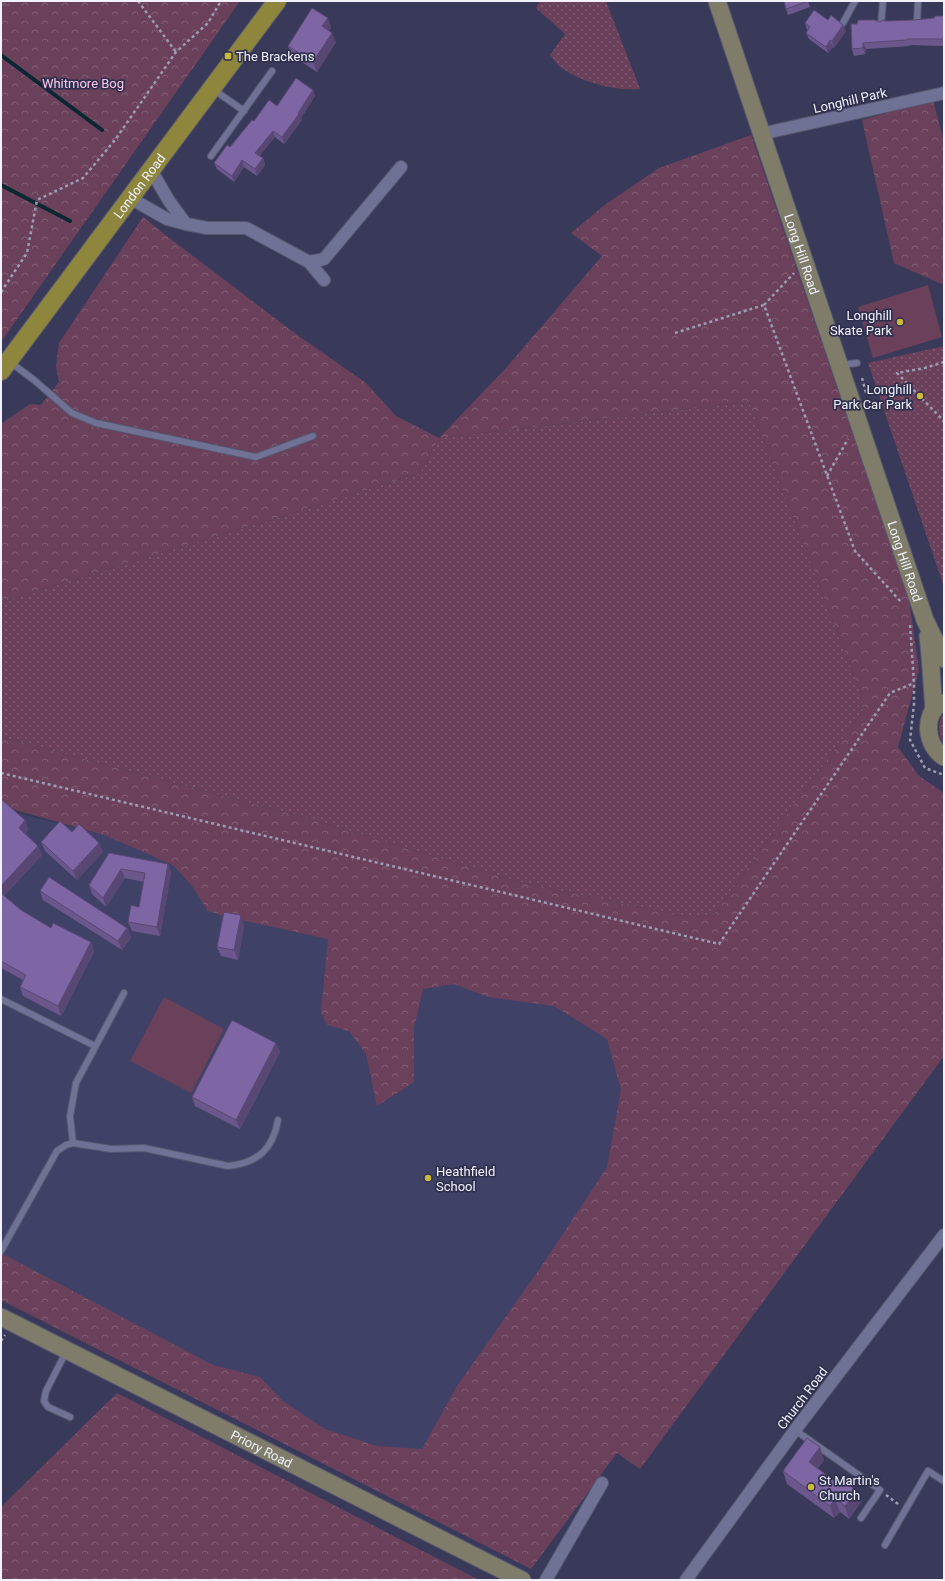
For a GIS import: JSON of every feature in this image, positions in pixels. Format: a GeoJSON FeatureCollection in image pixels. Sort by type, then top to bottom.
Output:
{"type":"FeatureCollection","features":[{"type":"Feature","properties":{"kind":"main road","name":"London Road"},"geometry":{"type":"LineString","coordinates":[[5,366],[277,1]]}},
{"type":"Feature","properties":{"kind":"street","name":"Long Hill Road"},"geometry":{"type":"LineString","coordinates":[[717,1],[858,421],[917,622],[931,657],[931,679],[939,705],[930,719],[929,736],[931,743],[944,757]]}},
{"type":"Feature","properties":{"kind":"street","name":"Longhill Park"},"geometry":{"type":"LineString","coordinates":[[761,134],[944,93]]}},
{"type":"Feature","properties":{"kind":"street"},"geometry":{"type":"LineString","coordinates":[[309,262],[324,259],[401,166]]}},
{"type":"Feature","properties":{"kind":"street"},"geometry":{"type":"LineString","coordinates":[[150,170],[186,224]]}},
{"type":"Feature","properties":{"kind":"street"},"geometry":{"type":"LineString","coordinates":[[130,198],[167,219],[186,224],[207,228],[246,228],[309,262],[324,280]]}},
{"type":"Feature","properties":{"kind":"street","name":"Long Hill Road"},"geometry":{"type":"LineString","coordinates":[[917,622],[944,659]]}},
{"type":"Feature","properties":{"kind":"street","name":"Church Road"},"geometry":{"type":"LineString","coordinates":[[686,1580],[796,1430],[944,1235]]}},
{"type":"Feature","properties":{"kind":"street","name":"Priory Road"},"geometry":{"type":"LineString","coordinates":[[1,1317],[522,1580]]}},
{"type":"Feature","properties":{"kind":"street"},"geometry":{"type":"LineString","coordinates":[[546,1580],[602,1483]]}},
{"type":"Feature","properties":{"kind":"lane"},"geometry":{"type":"LineString","coordinates":[[843,23],[855,1]]}},
{"type":"Feature","properties":{"kind":"lane"},"geometry":{"type":"LineString","coordinates":[[881,24],[883,1]]}},
{"type":"Feature","properties":{"kind":"lane"},"geometry":{"type":"LineString","coordinates":[[917,22],[918,1]]}},
{"type":"Feature","properties":{"kind":"lane"},"geometry":{"type":"LineString","coordinates":[[211,156],[272,71]]}},
{"type":"Feature","properties":{"kind":"lane"},"geometry":{"type":"LineString","coordinates":[[212,89],[244,111]]}},
{"type":"Feature","properties":{"kind":"lane"},"geometry":{"type":"LineString","coordinates":[[840,366],[856,363]]}},
{"type":"Feature","properties":{"kind":"lane"},"geometry":{"type":"LineString","coordinates":[[5,366],[34,380],[72,413],[96,423],[256,457],[313,436]]}},
{"type":"Feature","properties":{"kind":"lane"},"geometry":{"type":"LineString","coordinates":[[73,1143],[70,1116],[76,1083],[124,993]]}},
{"type":"Feature","properties":{"kind":"lane"},"geometry":{"type":"LineString","coordinates":[[1,999],[95,1046]]}},
{"type":"Feature","properties":{"kind":"lane"},"geometry":{"type":"LineString","coordinates":[[1,1251],[58,1151],[66,1145],[73,1143],[111,1149],[144,1148],[228,1166],[242,1164],[258,1157],[266,1151],[277,1128],[278,1120]]}},
{"type":"Feature","properties":{"kind":"lane"},"geometry":{"type":"LineString","coordinates":[[66,1350],[46,1391],[44,1401],[48,1406],[70,1417]]}},
{"type":"Feature","properties":{"kind":"lane"},"geometry":{"type":"LineString","coordinates":[[796,1430],[880,1490],[861,1518]]}},
{"type":"Feature","properties":{"kind":"lane"},"geometry":{"type":"LineString","coordinates":[[885,1545],[928,1471],[944,1481]]}},
{"type":"Feature","properties":{"kind":"path"},"geometry":{"type":"LineString","coordinates":[[138,1],[176,52]]}},
{"type":"Feature","properties":{"kind":"path"},"geometry":{"type":"LineString","coordinates":[[1,292],[27,252],[38,200],[83,178],[115,140],[176,52],[208,23],[221,1]]}},
{"type":"Feature","properties":{"kind":"path"},"geometry":{"type":"LineString","coordinates":[[675,333],[764,305],[805,262]]}},
{"type":"Feature","properties":{"kind":"path"},"geometry":{"type":"LineString","coordinates":[[764,305],[855,551],[903,604]]}},
{"type":"Feature","properties":{"kind":"path"},"geometry":{"type":"LineString","coordinates":[[944,362],[925,368],[897,372],[944,421]]}},
{"type":"Feature","properties":{"kind":"path"},"geometry":{"type":"LineString","coordinates":[[827,476],[858,421]]}},
{"type":"Feature","properties":{"kind":"path"},"geometry":{"type":"LineString","coordinates":[[1,772],[719,944],[890,693],[914,683],[917,622]]}},
{"type":"Feature","properties":{"kind":"path"},"geometry":{"type":"LineString","coordinates":[[880,1490],[905,1509]]}},
{"type":"Feature","properties":{"kind":"shaded area","name":"Heathfield School"},"geometry":{"type":"Polygon","coordinates":[[[1,809],[944,1046],[944,1056],[640,1469],[617,1453],[531,1569],[1,1300],[1,809]]]}},
{"type":"Feature","properties":{"kind":"green space","name":"Whitmore Bog"},"geometry":{"type":"Polygon","coordinates":[[[1,1],[240,1],[1,342],[1,1]]]}},
{"type":"Feature","properties":{"kind":"green space"},"geometry":{"type":"Polygon","coordinates":[[[1,1],[11,1],[1,22],[1,1]]]}},
{"type":"Feature","properties":{"kind":"green space"},"geometry":{"type":"Polygon","coordinates":[[[540,1],[606,1],[640,89],[620,89],[600,85],[571,74],[559,66],[550,55],[565,34],[536,8],[540,1]]]}},
{"type":"Feature","properties":{"kind":"green space"},"geometry":{"type":"Polygon","coordinates":[[[933,100],[944,142],[944,285],[894,263],[862,120],[933,100]]]}},
{"type":"Feature","properties":{"kind":"green space"},"geometry":{"type":"Polygon","coordinates":[[[751,135],[909,599],[919,670],[898,747],[919,776],[944,793],[944,1056],[640,1469],[617,1453],[531,1569],[1,1300],[1,1253],[213,1365],[260,1377],[283,1401],[325,1429],[377,1446],[422,1449],[457,1386],[545,1261],[607,1167],[621,1090],[607,1039],[554,1006],[488,997],[454,984],[423,989],[414,1028],[414,1082],[377,1106],[366,1054],[349,1031],[327,1025],[321,1012],[328,939],[228,917],[208,911],[192,886],[173,865],[104,835],[1,806],[1,737],[307,818],[519,882],[693,918],[714,914],[863,711],[861,694],[749,402],[439,438],[506,368],[602,256],[571,233],[606,204],[659,168],[751,135]]]}},
{"type":"Feature","properties":{"kind":"green space"},"geometry":{"type":"Polygon","coordinates":[[[143,217],[289,329],[366,383],[396,416],[439,438],[420,473],[1,602],[1,424],[30,404],[41,405],[59,382],[56,366],[59,343],[143,217]]]}},
{"type":"Feature","properties":{"kind":"green space","name":"Longhill Skate Park"},"geometry":{"type":"Polygon","coordinates":[[[928,285],[942,337],[873,358],[858,307],[928,285]]]}},
{"type":"Feature","properties":{"kind":"green space"},"geometry":{"type":"Polygon","coordinates":[[[944,346],[944,587],[868,363],[944,346]]]}},
{"type":"Feature","properties":{"kind":"green space"},"geometry":{"type":"Polygon","coordinates":[[[749,402],[861,694],[863,711],[714,914],[693,918],[519,882],[307,818],[1,737],[1,602],[420,473],[439,438],[749,402]]]}},
{"type":"Feature","properties":{"kind":"green space"},"geometry":{"type":"Polygon","coordinates":[[[944,713],[944,744],[940,736],[939,725],[944,713]]]}},
{"type":"Feature","properties":{"kind":"green space"},"geometry":{"type":"Polygon","coordinates":[[[164,997],[224,1029],[191,1093],[130,1061],[164,997]]]}},
{"type":"Feature","properties":{"kind":"green space"},"geometry":{"type":"Polygon","coordinates":[[[117,1393],[479,1580],[1,1580],[1,1507],[117,1393]]]}},
{"type":"Feature","properties":{"kind":"building"},"geometry":{"type":"Polygon","coordinates":[[[784,1],[808,1],[786,9],[784,1]]]}},
{"type":"Feature","properties":{"kind":"building"},"geometry":{"type":"Polygon","coordinates":[[[312,8],[328,18],[322,26],[332,33],[313,62],[288,46],[312,8]]]}},
{"type":"Feature","properties":{"kind":"building"},"geometry":{"type":"Polygon","coordinates":[[[814,10],[828,20],[831,15],[843,25],[826,47],[806,33],[810,27],[805,23],[814,10]]]}},
{"type":"Feature","properties":{"kind":"building"},"geometry":{"type":"Polygon","coordinates":[[[935,16],[944,16],[944,39],[907,39],[863,43],[863,48],[852,49],[851,24],[857,24],[858,20],[875,20],[879,22],[883,20],[915,20],[934,18],[935,16]]]}},
{"type":"Feature","properties":{"kind":"building"},"geometry":{"type":"Polygon","coordinates":[[[296,78],[313,90],[298,113],[299,114],[282,137],[273,131],[255,153],[263,158],[255,169],[242,160],[232,176],[214,163],[227,145],[230,147],[252,120],[254,121],[269,100],[277,106],[296,78]]]}},
{"type":"Feature","properties":{"kind":"building"},"geometry":{"type":"Polygon","coordinates":[[[1,799],[25,820],[19,828],[38,846],[1,886],[1,799]]]}},
{"type":"Feature","properties":{"kind":"building"},"geometry":{"type":"Polygon","coordinates":[[[60,821],[72,832],[79,824],[99,843],[73,871],[41,842],[60,821]]]}},
{"type":"Feature","properties":{"kind":"building"},"geometry":{"type":"Polygon","coordinates":[[[109,853],[168,864],[157,927],[128,922],[131,905],[139,907],[145,873],[121,869],[103,898],[89,885],[109,853]]]}},
{"type":"Feature","properties":{"kind":"building"},"geometry":{"type":"Polygon","coordinates":[[[49,877],[127,928],[118,941],[40,891],[49,877]]]}},
{"type":"Feature","properties":{"kind":"building"},"geometry":{"type":"Polygon","coordinates":[[[1,893],[21,910],[51,928],[53,923],[91,942],[58,1006],[20,987],[26,975],[1,961],[1,893]]]}},
{"type":"Feature","properties":{"kind":"building"},"geometry":{"type":"Polygon","coordinates":[[[224,912],[241,915],[234,950],[217,947],[224,912]]]}},
{"type":"Feature","properties":{"kind":"building"},"geometry":{"type":"Polygon","coordinates":[[[232,1020],[276,1043],[236,1120],[192,1097],[232,1020]]]}},
{"type":"Feature","properties":{"kind":"building"},"geometry":{"type":"Polygon","coordinates":[[[807,1438],[820,1447],[809,1462],[837,1483],[840,1478],[856,1490],[845,1506],[835,1499],[830,1506],[783,1471],[807,1438]]]}},
{"type":"Feature","properties":{"kind":"waterway"},"geometry":{"type":"LineString","coordinates":[[1,55],[102,130]]}},
{"type":"Feature","properties":{"kind":"waterway"},"geometry":{"type":"LineString","coordinates":[[1,185],[70,221]]}},
{"type":"Feature","properties":{"kind":"place","name":"The Brackens"},"geometry":{"type":"Point","coordinates":[228,56]}},
{"type":"Feature","properties":{"kind":"place","name":"Longhill Skate Park"},"geometry":{"type":"Point","coordinates":[900,322]}},
{"type":"Feature","properties":{"kind":"place","name":"Longhill Park Car Park"},"geometry":{"type":"Point","coordinates":[920,396]}},
{"type":"Feature","properties":{"kind":"place","name":"Heathfield School"},"geometry":{"type":"Point","coordinates":[428,1178]}},
{"type":"Feature","properties":{"kind":"place","name":"St Martin's Church"},"geometry":{"type":"Point","coordinates":[811,1487]}}]}
